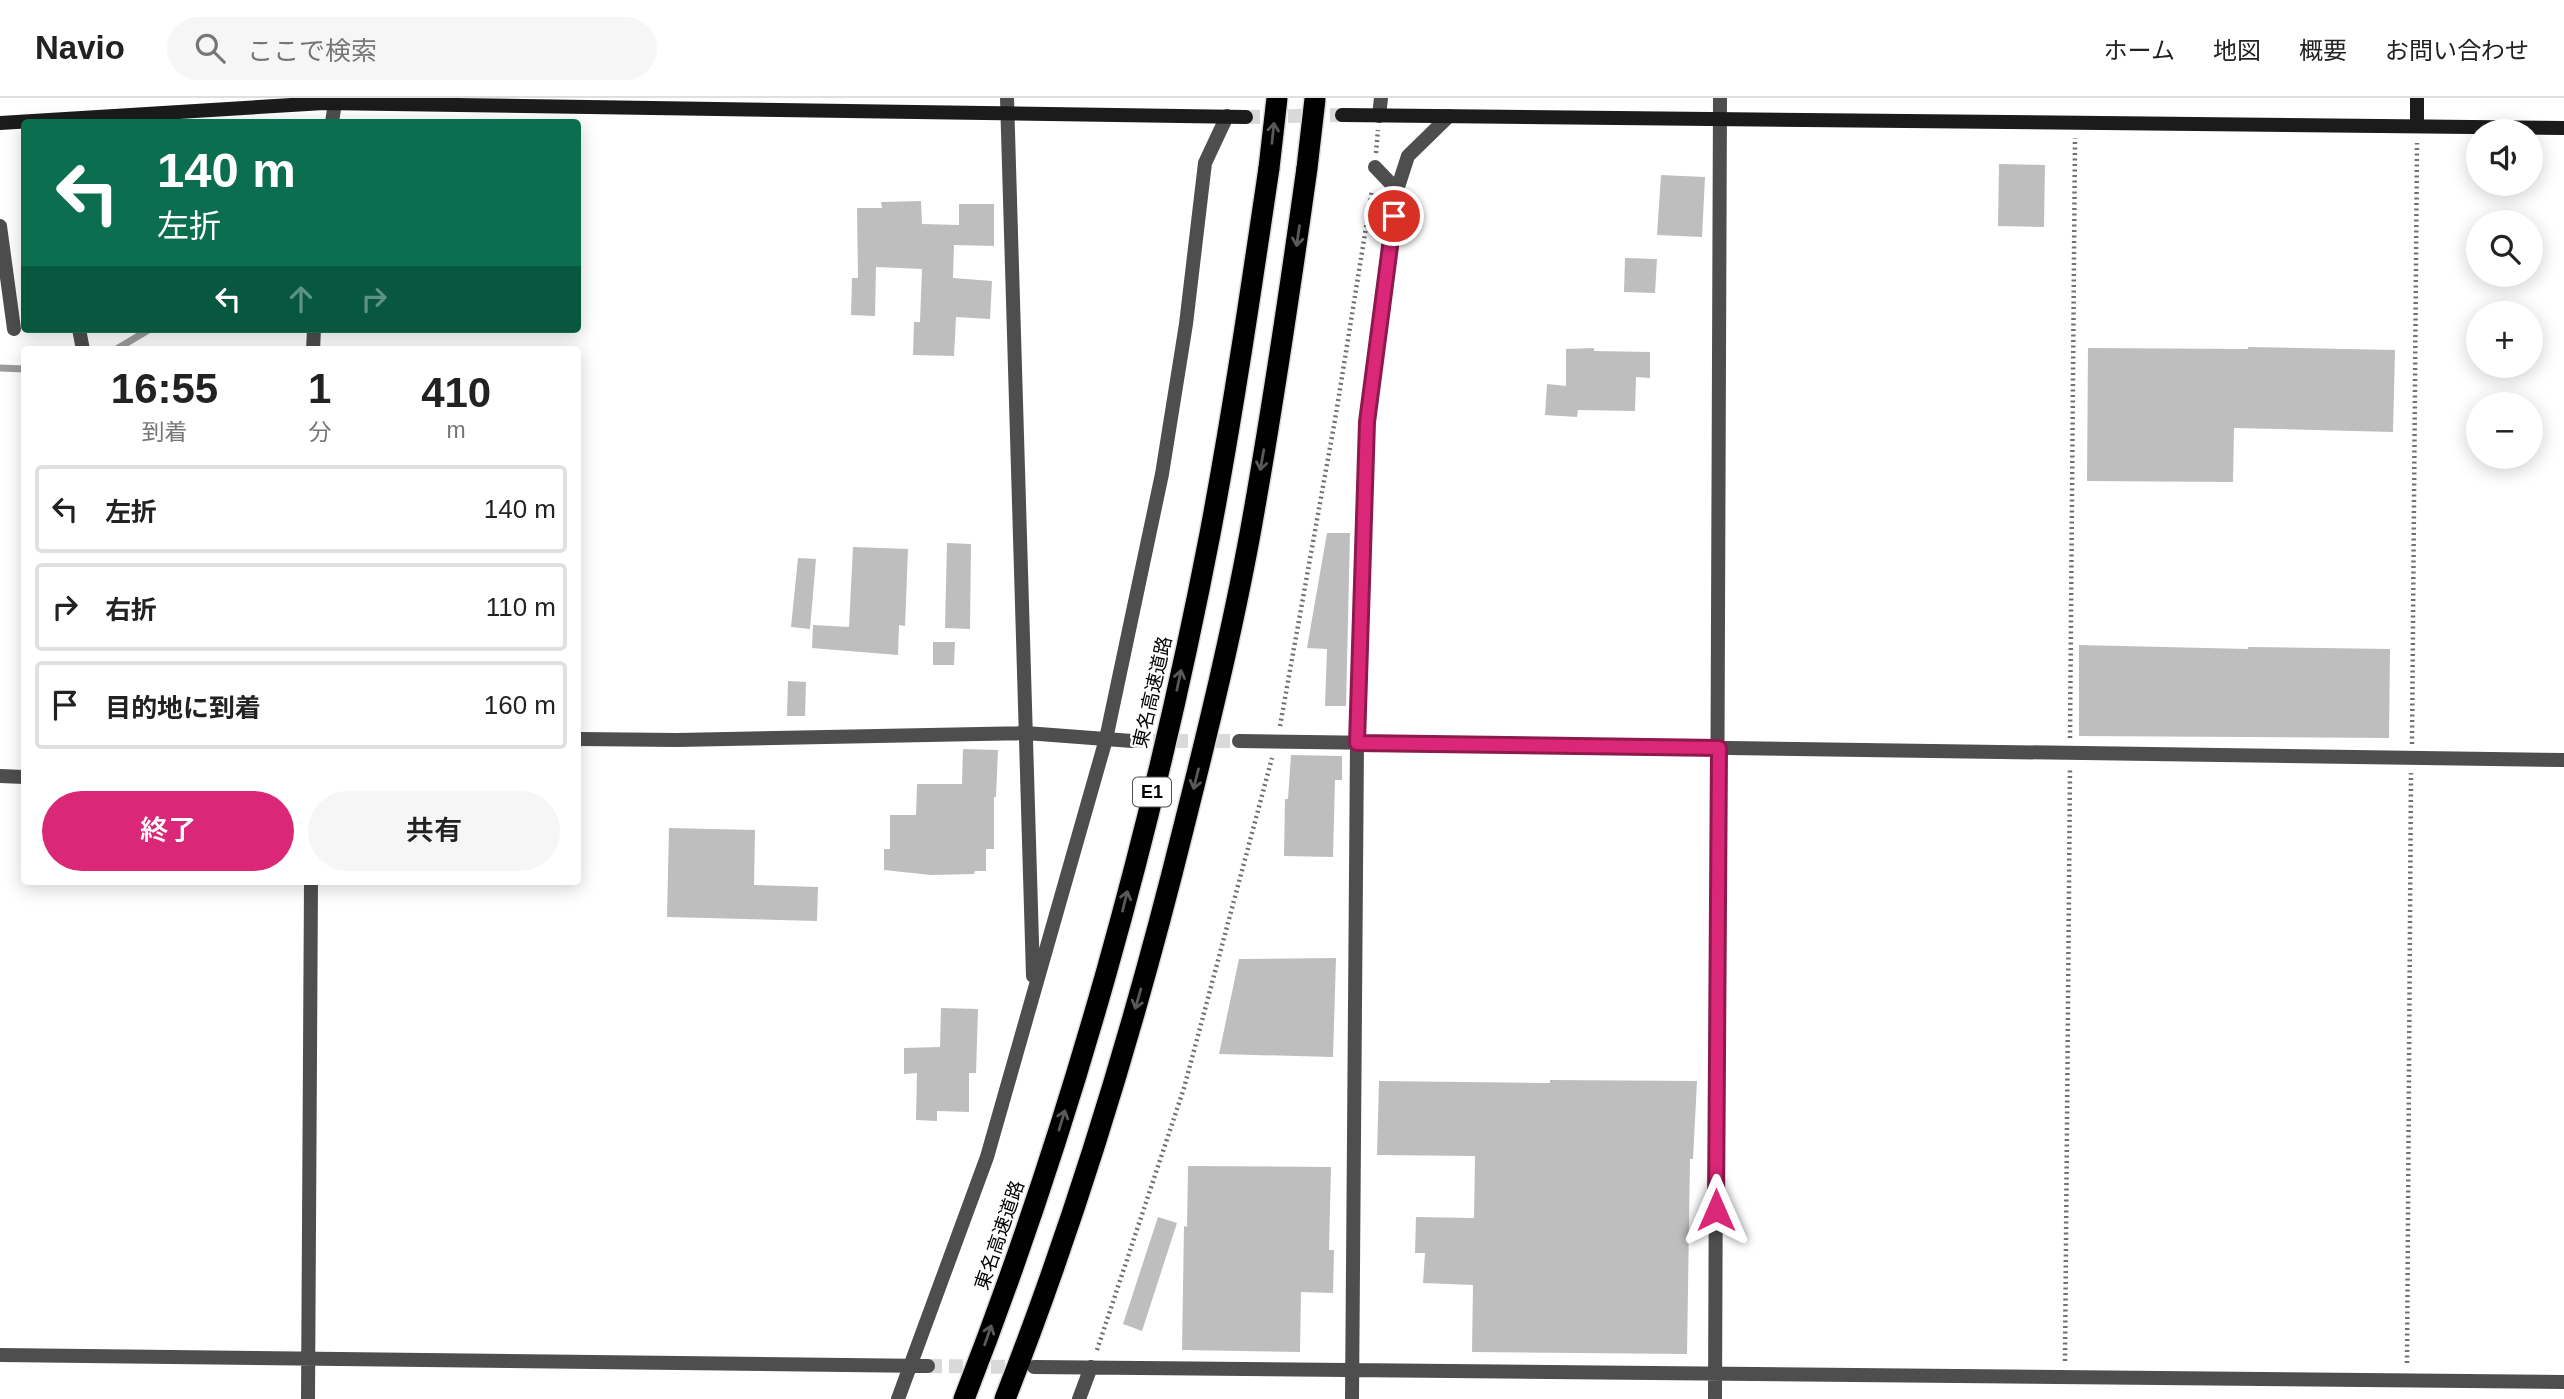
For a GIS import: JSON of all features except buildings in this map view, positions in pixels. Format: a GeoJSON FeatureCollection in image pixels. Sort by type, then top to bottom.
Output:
{"type":"FeatureCollection","features":[{"type":"Feature","properties":{"kind":"highway","name":"東名高速道路"},"geometry":{"type":"LineString","coordinates":[[964,1399],[1061,1124],[1118,926],[1172,713],[1210,534],[1247,321],[1277,98]]}},
{"type":"Feature","properties":{"kind":"highway","name":"E1"},"geometry":{"type":"LineString","coordinates":[[1005,1399],[1099,1134],[1157,934],[1210,721],[1254,510],[1285,328],[1315,98]]}},
{"type":"Feature","properties":{"kind":"street"},"geometry":{"type":"LineString","coordinates":[[1379,116],[1381,98]]}},
{"type":"Feature","properties":{"kind":"street"},"geometry":{"type":"LineString","coordinates":[[1715,1399],[1720,98]]}},
{"type":"Feature","properties":{"kind":"street"},"geometry":{"type":"LineString","coordinates":[[2417,98],[2417,126]]}},
{"type":"Feature","properties":{"kind":"street"},"geometry":{"type":"LineString","coordinates":[[328,101],[331,119]]}},
{"type":"Feature","properties":{"kind":"street"},"geometry":{"type":"LineString","coordinates":[[69,119],[328,101],[1008,105],[1246,117]]}},
{"type":"Feature","properties":{"kind":"street"},"geometry":{"type":"LineString","coordinates":[[1008,105],[1033,992]]}},
{"type":"Feature","properties":{"kind":"street"},"geometry":{"type":"LineString","coordinates":[[898,1399],[987,1157],[1105,739],[1162,474],[1186,324],[1205,163],[1227,116]]}},
{"type":"Feature","properties":{"kind":"street"},"geometry":{"type":"LineString","coordinates":[[1342,116],[2564,128]]}},
{"type":"Feature","properties":{"kind":"street"},"geometry":{"type":"LineString","coordinates":[[1352,1399],[1357,743],[1367,422],[1398,190],[1408,156],[1449,116]]}},
{"type":"Feature","properties":{"kind":"street"},"geometry":{"type":"LineString","coordinates":[[0,122],[21,121]]}},
{"type":"Feature","properties":{"kind":"street"},"geometry":{"type":"LineString","coordinates":[[1375,167],[1398,190]]}},
{"type":"Feature","properties":{"kind":"street"},"geometry":{"type":"LineString","coordinates":[[0,226],[13,329]]}},
{"type":"Feature","properties":{"kind":"street"},"geometry":{"type":"LineString","coordinates":[[581,738],[677,740],[1026,733],[1132,741]]}},
{"type":"Feature","properties":{"kind":"street"},"geometry":{"type":"LineString","coordinates":[[1239,741],[2564,760]]}},
{"type":"Feature","properties":{"kind":"street"},"geometry":{"type":"LineString","coordinates":[[0,776],[21,777]]}},
{"type":"Feature","properties":{"kind":"street"},"geometry":{"type":"LineString","coordinates":[[308,1399],[311,885]]}},
{"type":"Feature","properties":{"kind":"street"},"geometry":{"type":"LineString","coordinates":[[0,1355],[928,1366]]}},
{"type":"Feature","properties":{"kind":"street"},"geometry":{"type":"LineString","coordinates":[[1034,1367],[2564,1382]]}},
{"type":"Feature","properties":{"kind":"street"},"geometry":{"type":"LineString","coordinates":[[1079,1399],[1091,1367]]}},
{"type":"Feature","properties":{"kind":"waterway"},"geometry":{"type":"LineString","coordinates":[[122,346],[143,333]]}},
{"type":"Feature","properties":{"kind":"waterway"},"geometry":{"type":"LineString","coordinates":[[0,368],[21,369]]}},
{"type":"Feature","properties":{"kind":"tunnel"},"geometry":{"type":"LineString","coordinates":[[1246,117],[1342,115]]}},
{"type":"Feature","properties":{"kind":"tunnel"},"geometry":{"type":"LineString","coordinates":[[1132,741],[1239,741]]}},
{"type":"Feature","properties":{"kind":"tunnel"},"geometry":{"type":"LineString","coordinates":[[928,1366],[1025,1367]]}},
{"type":"Feature","properties":{"kind":"route"},"geometry":{"type":"LineString","coordinates":[[1394,216],[1367,422],[1357,743],[1719,748],[1716,1210]]}}]}
